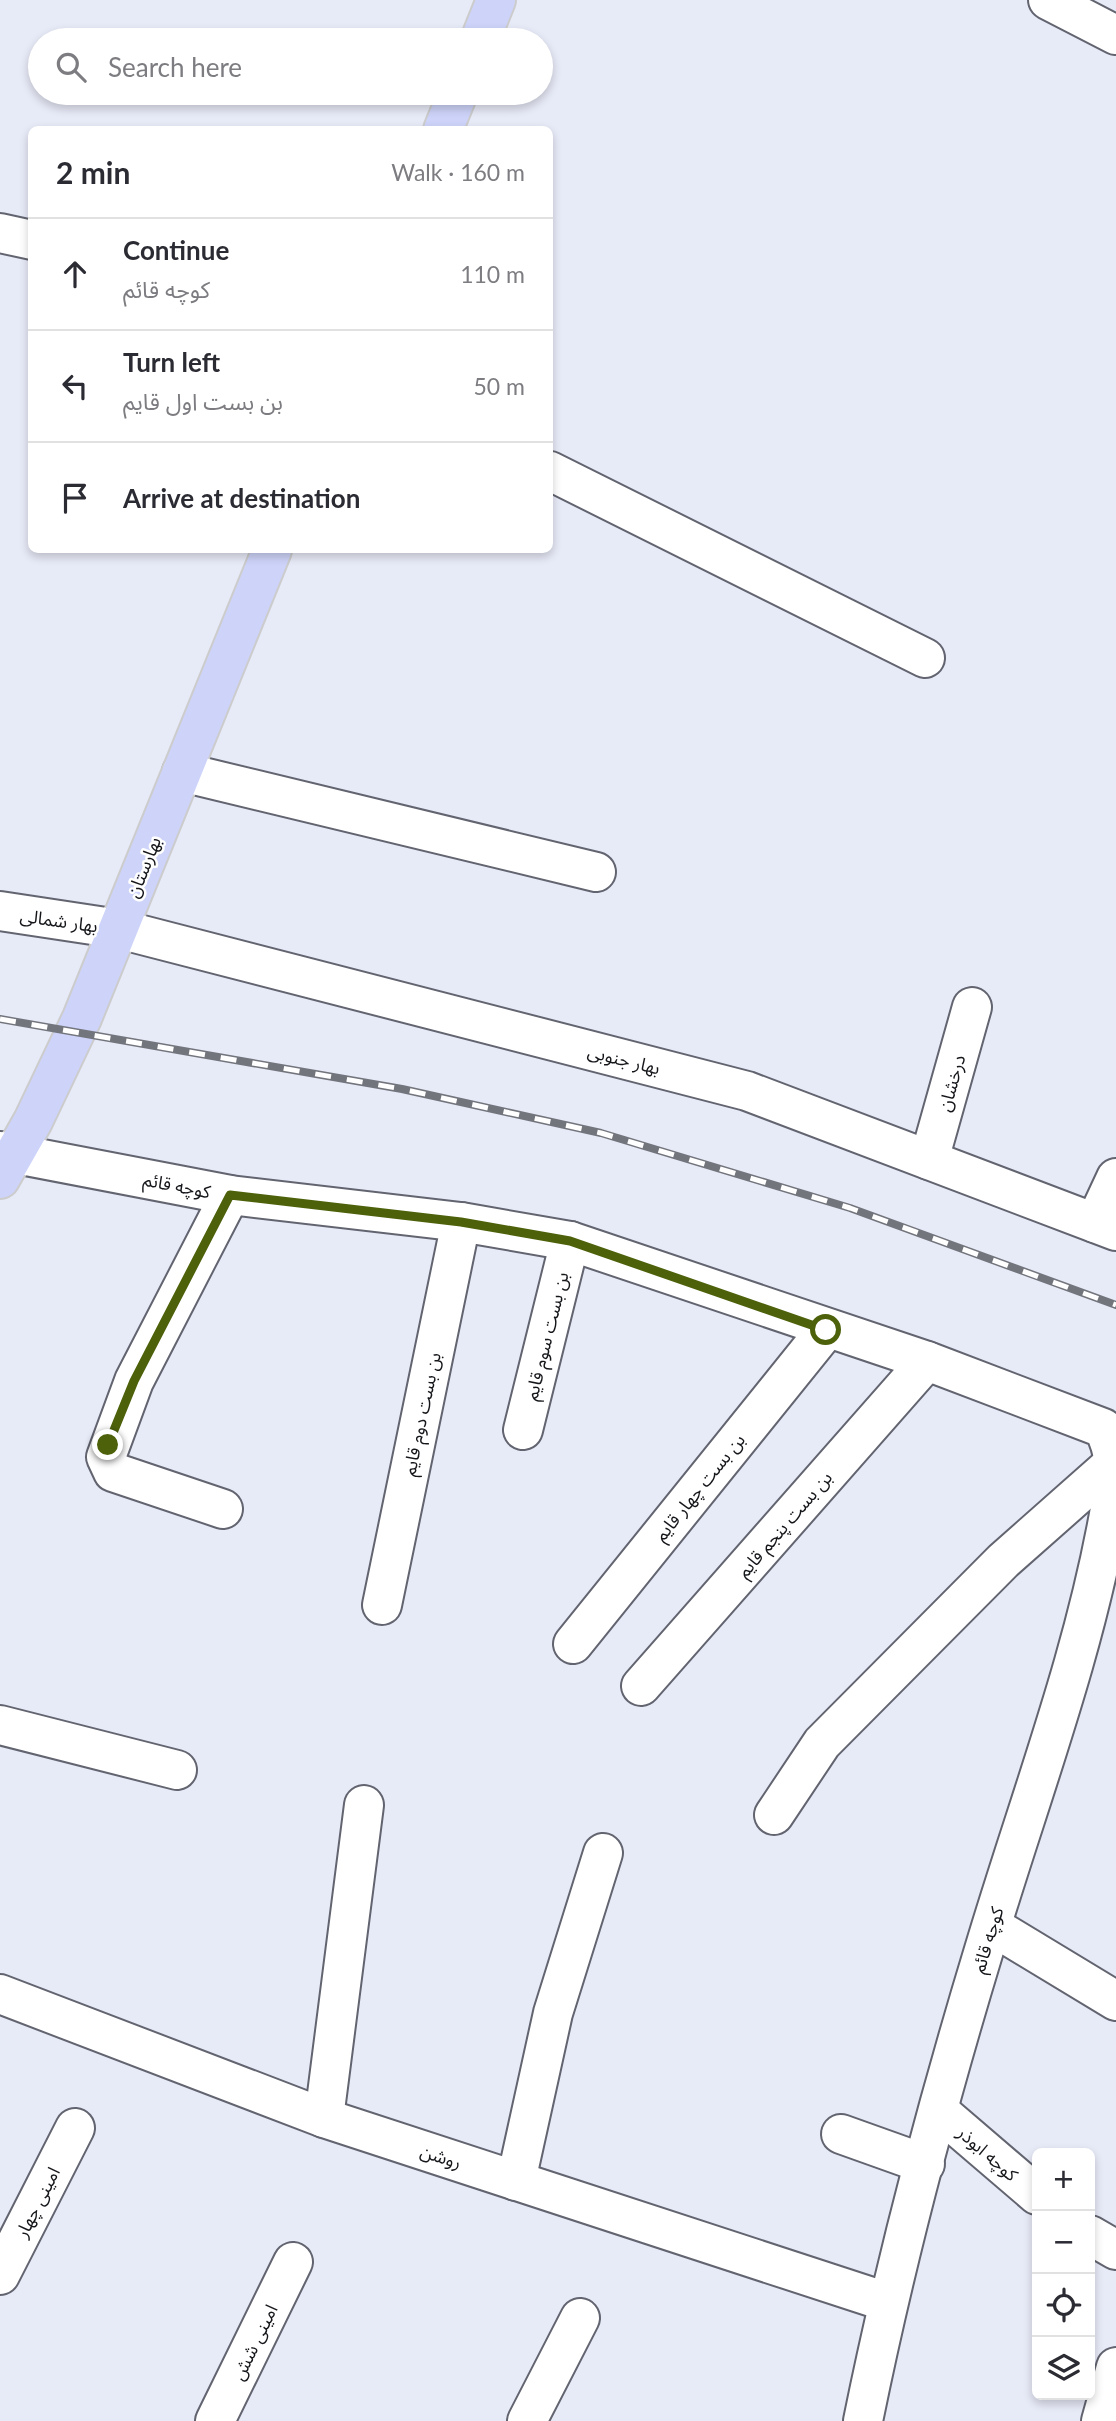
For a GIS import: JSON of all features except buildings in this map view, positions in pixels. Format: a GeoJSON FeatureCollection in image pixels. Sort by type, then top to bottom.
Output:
{"type":"FeatureCollection","features":[{"type":"Feature","properties":{"kind":"main road"},"geometry":{"type":"LineString","coordinates":[[485,28],[496,0]]}},
{"type":"Feature","properties":{"kind":"main road"},"geometry":{"type":"LineString","coordinates":[[445,126],[453,105]]}},
{"type":"Feature","properties":{"kind":"main road","name":"بهارستان"},"geometry":{"type":"LineString","coordinates":[[5,1161],[82,1018],[271,553]]}},
{"type":"Feature","properties":{"kind":"street"},"geometry":{"type":"LineString","coordinates":[[1048,0],[1116,35]]}},
{"type":"Feature","properties":{"kind":"street"},"geometry":{"type":"LineString","coordinates":[[0,233],[28,239]]}},
{"type":"Feature","properties":{"kind":"street"},"geometry":{"type":"LineString","coordinates":[[553,472],[925,658]]}},
{"type":"Feature","properties":{"kind":"street"},"geometry":{"type":"LineString","coordinates":[[182,772],[596,872]]}},
{"type":"Feature","properties":{"kind":"street","name":"بهار شمالی"},"geometry":{"type":"LineString","coordinates":[[0,911],[119,929]]}},
{"type":"Feature","properties":{"kind":"street","name":"بهار جنوبی"},"geometry":{"type":"LineString","coordinates":[[119,929],[747,1091],[1105,1227]]}},
{"type":"Feature","properties":{"kind":"street","name":"درخشان"},"geometry":{"type":"LineString","coordinates":[[929,1160],[972,1007]]}},
{"type":"Feature","properties":{"kind":"street","name":"کوچه قائم"},"geometry":{"type":"LineString","coordinates":[[5,1161],[230,1195],[461,1222],[570,1241],[826,1330],[927,1361],[1103,1428],[1114,1444],[1116,1461],[1103,1612],[992,1926],[887,2302],[863,2421]]}},
{"type":"Feature","properties":{"kind":"street"},"geometry":{"type":"LineString","coordinates":[[1105,1227],[1116,1178]]}},
{"type":"Feature","properties":{"kind":"street"},"geometry":{"type":"LineString","coordinates":[[223,1509],[113,1472],[106,1457],[134,1381],[230,1195]]}},
{"type":"Feature","properties":{"kind":"street","name":"بن بست دوم قایم"},"geometry":{"type":"LineString","coordinates":[[382,1605],[461,1222]]}},
{"type":"Feature","properties":{"kind":"street","name":"بن بست سوم قایم"},"geometry":{"type":"LineString","coordinates":[[523,1430],[570,1241]]}},
{"type":"Feature","properties":{"kind":"street","name":"بن بست چهار قایم"},"geometry":{"type":"LineString","coordinates":[[573,1644],[826,1330]]}},
{"type":"Feature","properties":{"kind":"street","name":"بن بست پنجم قایم"},"geometry":{"type":"LineString","coordinates":[[641,1686],[927,1361]]}},
{"type":"Feature","properties":{"kind":"street"},"geometry":{"type":"LineString","coordinates":[[774,1815],[822,1743],[1003,1561],[1116,1461]]}},
{"type":"Feature","properties":{"kind":"street"},"geometry":{"type":"LineString","coordinates":[[0,1725],[177,1770]]}},
{"type":"Feature","properties":{"kind":"street"},"geometry":{"type":"LineString","coordinates":[[324,2118],[364,1805]]}},
{"type":"Feature","properties":{"kind":"street"},"geometry":{"type":"LineString","coordinates":[[516,2181],[553,2013],[603,1853]]}},
{"type":"Feature","properties":{"kind":"street"},"geometry":{"type":"LineString","coordinates":[[992,1926],[1116,2001]]}},
{"type":"Feature","properties":{"kind":"street","name":"روشن"},"geometry":{"type":"LineString","coordinates":[[0,1994],[324,2118],[887,2302]]}},
{"type":"Feature","properties":{"kind":"street","name":"کوچه ابوذر"},"geometry":{"type":"LineString","coordinates":[[939,2111],[1032,2191]]}},
{"type":"Feature","properties":{"kind":"street","name":"امینی چهار"},"geometry":{"type":"LineString","coordinates":[[0,2275],[75,2128]]}},
{"type":"Feature","properties":{"kind":"street"},"geometry":{"type":"LineString","coordinates":[[841,2134],[925,2164]]}},
{"type":"Feature","properties":{"kind":"street"},"geometry":{"type":"LineString","coordinates":[[1095,2238],[1116,2250]]}},
{"type":"Feature","properties":{"kind":"street","name":"امینی شش"},"geometry":{"type":"LineString","coordinates":[[215,2421],[293,2262]]}},
{"type":"Feature","properties":{"kind":"street"},"geometry":{"type":"LineString","coordinates":[[527,2421],[580,2318]]}},
{"type":"Feature","properties":{"kind":"street"},"geometry":{"type":"LineString","coordinates":[[1101,2421],[1116,2367]]}},
{"type":"Feature","properties":{"kind":"railway"},"geometry":{"type":"LineString","coordinates":[[0,1019],[402,1089],[601,1133],[850,1208],[1116,1305]]}},
{"type":"Feature","properties":{"kind":"route"},"geometry":{"type":"LineString","coordinates":[[108,1445],[134,1381],[230,1195],[461,1222],[570,1241],[826,1330]]}}]}
